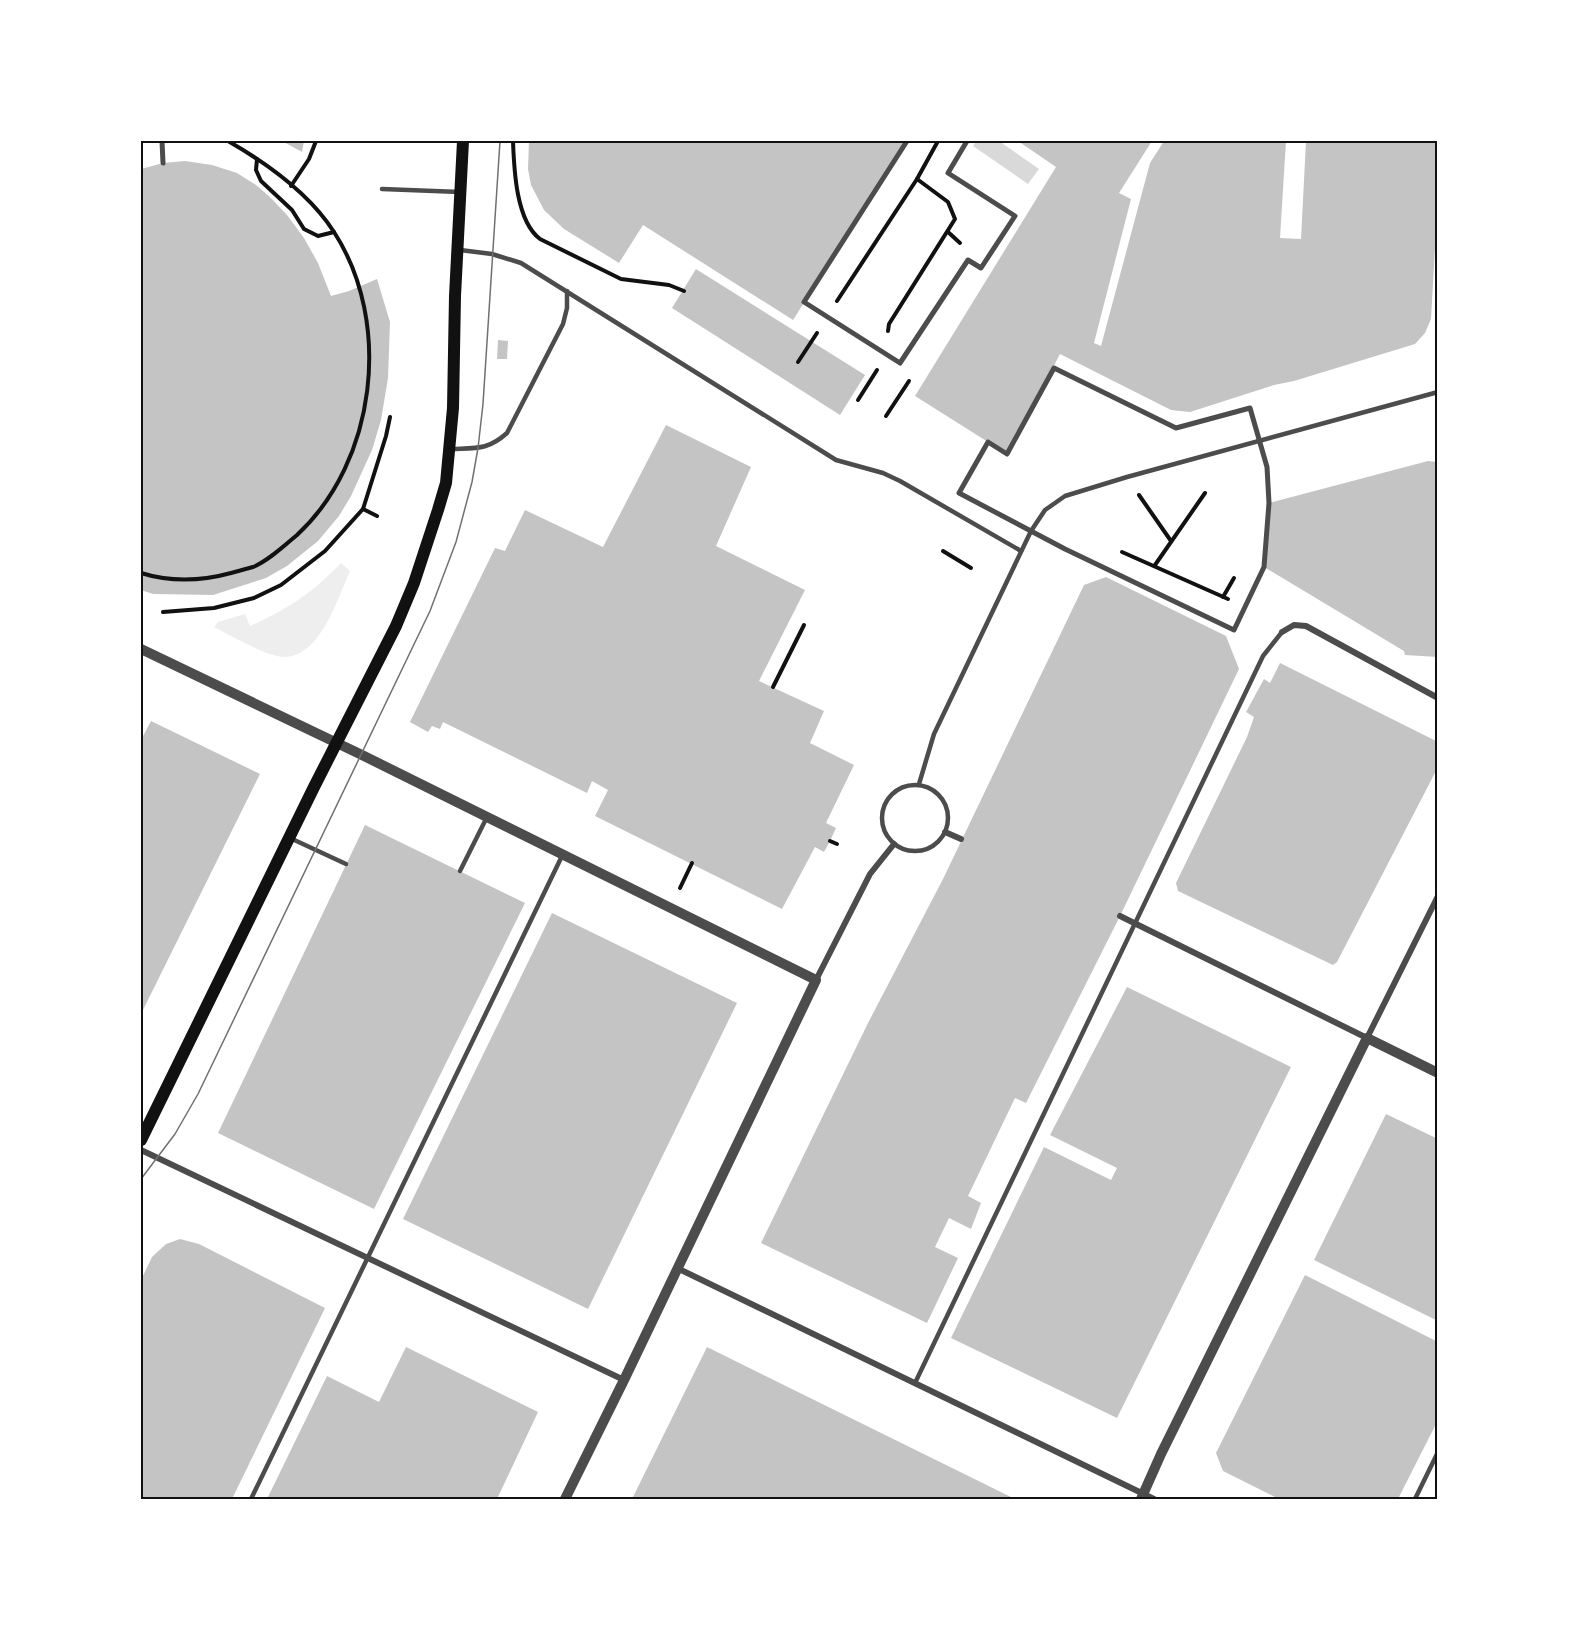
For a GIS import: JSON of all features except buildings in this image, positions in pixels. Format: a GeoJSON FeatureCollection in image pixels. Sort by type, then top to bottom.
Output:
{"type":"FeatureCollection","features":[{"type":"Feature","properties":{"kind":"main road"},"geometry":{"type":"LineString","coordinates":[[141,1140],[364,686],[396,626],[414,583],[443,492],[449,449],[453,408],[463,141]]}},
{"type":"Feature","properties":{"kind":"street"},"geometry":{"type":"LineString","coordinates":[[162,141],[164,163]]}},
{"type":"Feature","properties":{"kind":"street"},"geometry":{"type":"LineString","coordinates":[[906,141],[804,302],[900,363],[968,260],[981,268],[1015,216],[948,173],[967,141]]}},
{"type":"Feature","properties":{"kind":"street"},"geometry":{"type":"LineString","coordinates":[[1054,368],[1176,428],[1250,408],[1260,441],[1267,467],[1269,503],[1263,567],[1234,630],[1031,531],[959,493],[988,442],[1007,454],[1054,368]]}},
{"type":"Feature","properties":{"kind":"street"},"geometry":{"type":"LineString","coordinates":[[1282,632],[1294,625],[1306,626],[1438,698]]}},
{"type":"Feature","properties":{"kind":"street"},"geometry":{"type":"LineString","coordinates":[[141,649],[338,743],[816,980]]}},
{"type":"Feature","properties":{"kind":"street"},"geometry":{"type":"LineString","coordinates":[[945,832],[961,839]]}},
{"type":"Feature","properties":{"kind":"street"},"geometry":{"type":"LineString","coordinates":[[564,1499],[624,1380],[816,980],[870,874],[894,844]]}},
{"type":"Feature","properties":{"kind":"street"},"geometry":{"type":"LineString","coordinates":[[677,1268],[1146,1497],[1161,1454],[1438,896]]}},
{"type":"Feature","properties":{"kind":"street"},"geometry":{"type":"LineString","coordinates":[[1120,916],[1438,1073]]}},
{"type":"Feature","properties":{"kind":"street"},"geometry":{"type":"LineString","coordinates":[[141,1150],[624,1380]]}},
{"type":"Feature","properties":{"kind":"lane"},"geometry":{"type":"LineString","coordinates":[[382,189],[460,192]]}},
{"type":"Feature","properties":{"kind":"lane"},"geometry":{"type":"LineString","coordinates":[[458,250],[492,254],[521,263],[836,460],[900,480],[1022,551]]}},
{"type":"Feature","properties":{"kind":"lane"},"geometry":{"type":"LineString","coordinates":[[449,449],[478,448],[495,444],[507,433],[564,324],[567,291]]}},
{"type":"Feature","properties":{"kind":"lane"},"geometry":{"type":"LineString","coordinates":[[919,784],[934,734],[1031,531],[1045,510],[1065,496],[1127,477],[1438,392]]}},
{"type":"Feature","properties":{"kind":"lane"},"geometry":{"type":"LineString","coordinates":[[915,1383],[1263,656],[1282,632]]}},
{"type":"Feature","properties":{"kind":"lane"},"geometry":{"type":"LineString","coordinates":[[919,784],[928,787],[942,800],[946,809],[948,822],[945,832],[933,845],[924,850],[904,849],[894,844],[887,837],[883,827],[884,806],[888,797],[907,785],[919,784]]}},
{"type":"Feature","properties":{"kind":"lane"},"geometry":{"type":"LineString","coordinates":[[460,871],[487,817]]}},
{"type":"Feature","properties":{"kind":"lane"},"geometry":{"type":"LineString","coordinates":[[290,838],[346,864]]}},
{"type":"Feature","properties":{"kind":"lane"},"geometry":{"type":"LineString","coordinates":[[251,1499],[563,854]]}},
{"type":"Feature","properties":{"kind":"lane"},"geometry":{"type":"LineString","coordinates":[[1415,1499],[1438,1452]]}},
{"type":"Feature","properties":{"kind":"path"},"geometry":{"type":"LineString","coordinates":[[141,573],[158,578],[209,579],[254,566],[284,546],[310,523],[346,467],[366,397],[367,325],[359,286],[334,232],[319,213],[278,173],[228,141]]}},
{"type":"Feature","properties":{"kind":"path"},"geometry":{"type":"LineString","coordinates":[[291,186],[309,159],[316,141]]}},
{"type":"Feature","properties":{"kind":"path"},"geometry":{"type":"LineString","coordinates":[[513,141],[516,187],[531,232],[550,244],[621,279],[669,285],[684,291]]}},
{"type":"Feature","properties":{"kind":"path"},"geometry":{"type":"LineString","coordinates":[[798,362],[917,179],[938,141]]}},
{"type":"Feature","properties":{"kind":"path"},"geometry":{"type":"LineString","coordinates":[[257,158],[256,170],[261,181],[292,210],[304,229],[318,236],[334,232]]}},
{"type":"Feature","properties":{"kind":"path"},"geometry":{"type":"LineString","coordinates":[[884,354],[890,324],[955,219],[948,202],[917,179]]}},
{"type":"Feature","properties":{"kind":"path"},"geometry":{"type":"LineString","coordinates":[[858,400],[877,370]]}},
{"type":"Feature","properties":{"kind":"path"},"geometry":{"type":"LineString","coordinates":[[163,612],[214,608],[254,598],[281,585],[325,551],[363,509],[390,417]]}},
{"type":"Feature","properties":{"kind":"path"},"geometry":{"type":"LineString","coordinates":[[1155,565],[1205,493]]}},
{"type":"Feature","properties":{"kind":"path"},"geometry":{"type":"LineString","coordinates":[[1138,495],[1171,541]]}},
{"type":"Feature","properties":{"kind":"path"},"geometry":{"type":"LineString","coordinates":[[363,509],[377,516]]}},
{"type":"Feature","properties":{"kind":"path"},"geometry":{"type":"LineString","coordinates":[[1115,549],[1245,607]]}},
{"type":"Feature","properties":{"kind":"path"},"geometry":{"type":"LineString","coordinates":[[944,551],[971,568]]}},
{"type":"Feature","properties":{"kind":"path"},"geometry":{"type":"LineString","coordinates":[[773,687],[804,626]]}},
{"type":"Feature","properties":{"kind":"path"},"geometry":{"type":"LineString","coordinates":[[830,841],[837,844]]}},
{"type":"Feature","properties":{"kind":"shaded area"},"geometry":{"type":"Polygon","coordinates":[[[976,141],[999,141],[1039,169],[1028,184],[973,146],[976,141]]]}},
{"type":"Feature","properties":{"kind":"shaded area"},"geometry":{"type":"Polygon","coordinates":[[[341,563],[350,571],[339,598],[324,628],[304,651],[291,656],[277,656],[214,627],[218,622],[245,614],[250,626],[264,620],[309,592],[341,563]]]}},
{"type":"Feature","properties":{"kind":"tram line"},"geometry":{"type":"LineString","coordinates":[[141,1179],[175,1134],[198,1094],[430,611],[456,542],[472,482],[483,404],[500,141]]}}]}
